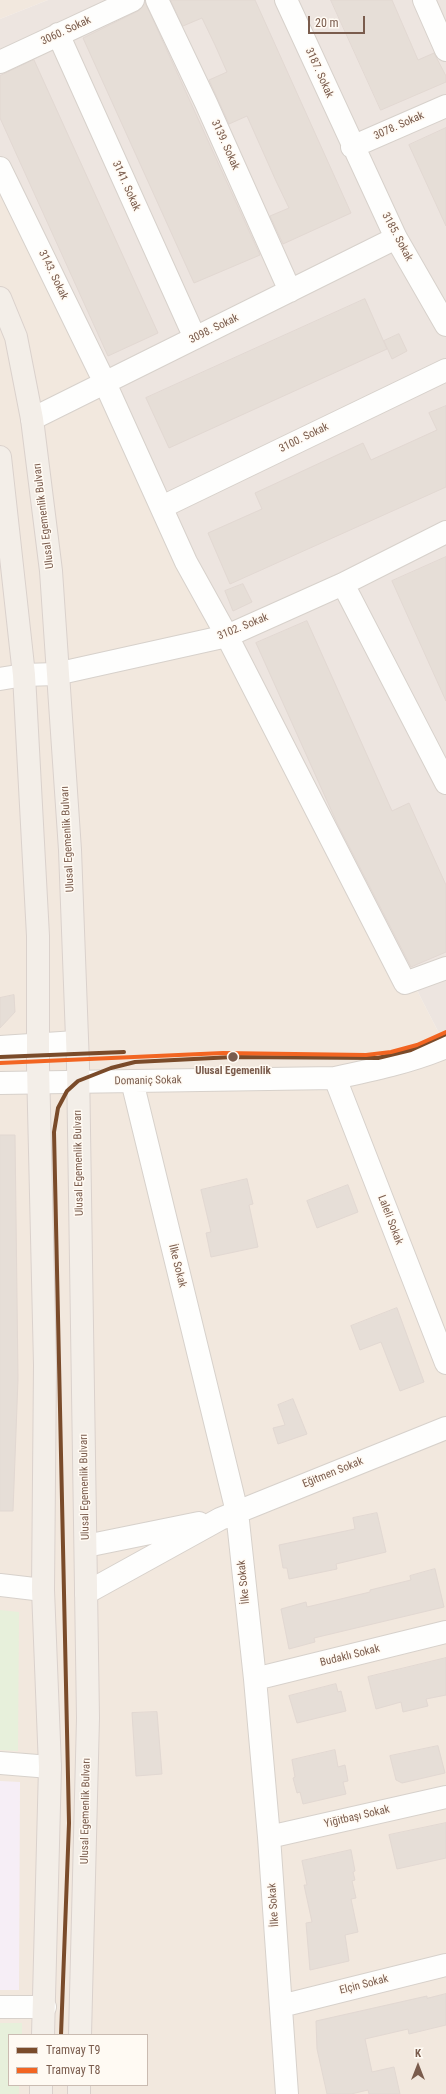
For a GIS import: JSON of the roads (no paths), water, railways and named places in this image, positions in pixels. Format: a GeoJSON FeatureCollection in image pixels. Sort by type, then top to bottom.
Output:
{"type":"FeatureCollection","features":[{"type":"Feature","properties":{"kind":"main road","name":"Ulusal Egemenlik Bulvarı"},"geometry":{"type":"LineString","coordinates":[[0,298],[16,337],[32,419],[51,571],[56,674],[70,850],[78,1081],[88,1718],[80,2034]]}},
{"type":"Feature","properties":{"kind":"main road"},"geometry":{"type":"LineString","coordinates":[[0,457],[7,578],[24,675],[38,936],[38,1084],[45,1365],[43,1590],[50,1767],[45,2007],[43,2034]]}},
{"type":"Feature","properties":{"kind":"street","name":"3060. Sokak"},"geometry":{"type":"LineString","coordinates":[[0,62],[133,0]]}},
{"type":"Feature","properties":{"kind":"street","name":"3139. Sokak"},"geometry":{"type":"LineString","coordinates":[[157,0],[206,103],[290,291]]}},
{"type":"Feature","properties":{"kind":"street","name":"3187. Sokak"},"geometry":{"type":"LineString","coordinates":[[286,0],[352,147]]}},
{"type":"Feature","properties":{"kind":"street"},"geometry":{"type":"LineString","coordinates":[[424,0],[446,50]]}},
{"type":"Feature","properties":{"kind":"street","name":"3141. Sokak"},"geometry":{"type":"LineString","coordinates":[[58,34],[195,338]]}},
{"type":"Feature","properties":{"kind":"street","name":"3078. Sokak"},"geometry":{"type":"LineString","coordinates":[[352,147],[446,106]]}},
{"type":"Feature","properties":{"kind":"street","name":"3185. Sokak"},"geometry":{"type":"LineString","coordinates":[[352,147],[396,238],[446,325]]}},
{"type":"Feature","properties":{"kind":"street","name":"3143. Sokak"},"geometry":{"type":"LineString","coordinates":[[0,168],[105,383],[186,562],[227,636],[405,983],[446,968]]}},
{"type":"Feature","properties":{"kind":"street","name":"3098. Sokak"},"geometry":{"type":"LineString","coordinates":[[32,419],[396,238]]}},
{"type":"Feature","properties":{"kind":"street","name":"3100. Sokak"},"geometry":{"type":"LineString","coordinates":[[162,507],[446,370]]}},
{"type":"Feature","properties":{"kind":"street","name":"3102. Sokak"},"geometry":{"type":"LineString","coordinates":[[0,679],[24,675],[56,674],[227,636],[343,584],[446,532]]}},
{"type":"Feature","properties":{"kind":"street"},"geometry":{"type":"LineString","coordinates":[[343,584],[446,783]]}},
{"type":"Feature","properties":{"kind":"street"},"geometry":{"type":"LineString","coordinates":[[0,1047],[76,1042]]}},
{"type":"Feature","properties":{"kind":"street","name":"Domaniç Sokak"},"geometry":{"type":"LineString","coordinates":[[0,1083],[38,1084],[78,1081],[335,1078],[386,1067],[424,1056],[446,1047]]}},
{"type":"Feature","properties":{"kind":"street","name":"Laleli Sokak"},"geometry":{"type":"LineString","coordinates":[[335,1078],[446,1363]]}},
{"type":"Feature","properties":{"kind":"street","name":"İlke Sokak"},"geometry":{"type":"LineString","coordinates":[[132,1081],[228,1516],[255,1679],[282,2006],[287,2094]]}},
{"type":"Feature","properties":{"kind":"street","name":"Eğitmen Sokak"},"geometry":{"type":"LineString","coordinates":[[86,1593],[228,1516],[446,1428]]}},
{"type":"Feature","properties":{"kind":"street","name":"Eğitmen Sokak"},"geometry":{"type":"LineString","coordinates":[[86,1546],[228,1516]]}},
{"type":"Feature","properties":{"kind":"street"},"geometry":{"type":"LineString","coordinates":[[0,1585],[43,1590]]}},
{"type":"Feature","properties":{"kind":"street","name":"Budaklı Sokak"},"geometry":{"type":"LineString","coordinates":[[255,1679],[446,1632]]}},
{"type":"Feature","properties":{"kind":"street"},"geometry":{"type":"LineString","coordinates":[[0,1763],[50,1767]]}},
{"type":"Feature","properties":{"kind":"street","name":"Yiğitbaşı Sokak"},"geometry":{"type":"LineString","coordinates":[[268,1837],[446,1797]]}},
{"type":"Feature","properties":{"kind":"street","name":"Elçin Sokak"},"geometry":{"type":"LineString","coordinates":[[282,2006],[446,1965]]}},
{"type":"Feature","properties":{"kind":"street"},"geometry":{"type":"LineString","coordinates":[[0,2007],[45,2007]]}},
{"type":"Feature","properties":{"kind":"tram line","name":"T8"},"geometry":{"type":"LineString","coordinates":[[0,1063],[223,1053],[366,1055],[391,1052],[417,1045],[446,1032]]}},
{"type":"Feature","properties":{"kind":"tram line","name":"T9"},"geometry":{"type":"LineString","coordinates":[[61,2034],[69,1823],[54,1132],[58,1108],[67,1091],[78,1081],[111,1068],[135,1062],[233,1057],[378,1058],[411,1050],[446,1034]]}},
{"type":"Feature","properties":{"kind":"tram line","name":"T9"},"geometry":{"type":"LineString","coordinates":[[0,1057],[124,1052]]}},
{"type":"Feature","properties":{"kind":"place","name":"Ulusal Egemenlik"},"geometry":{"type":"Point","coordinates":[233,1057]}}]}
